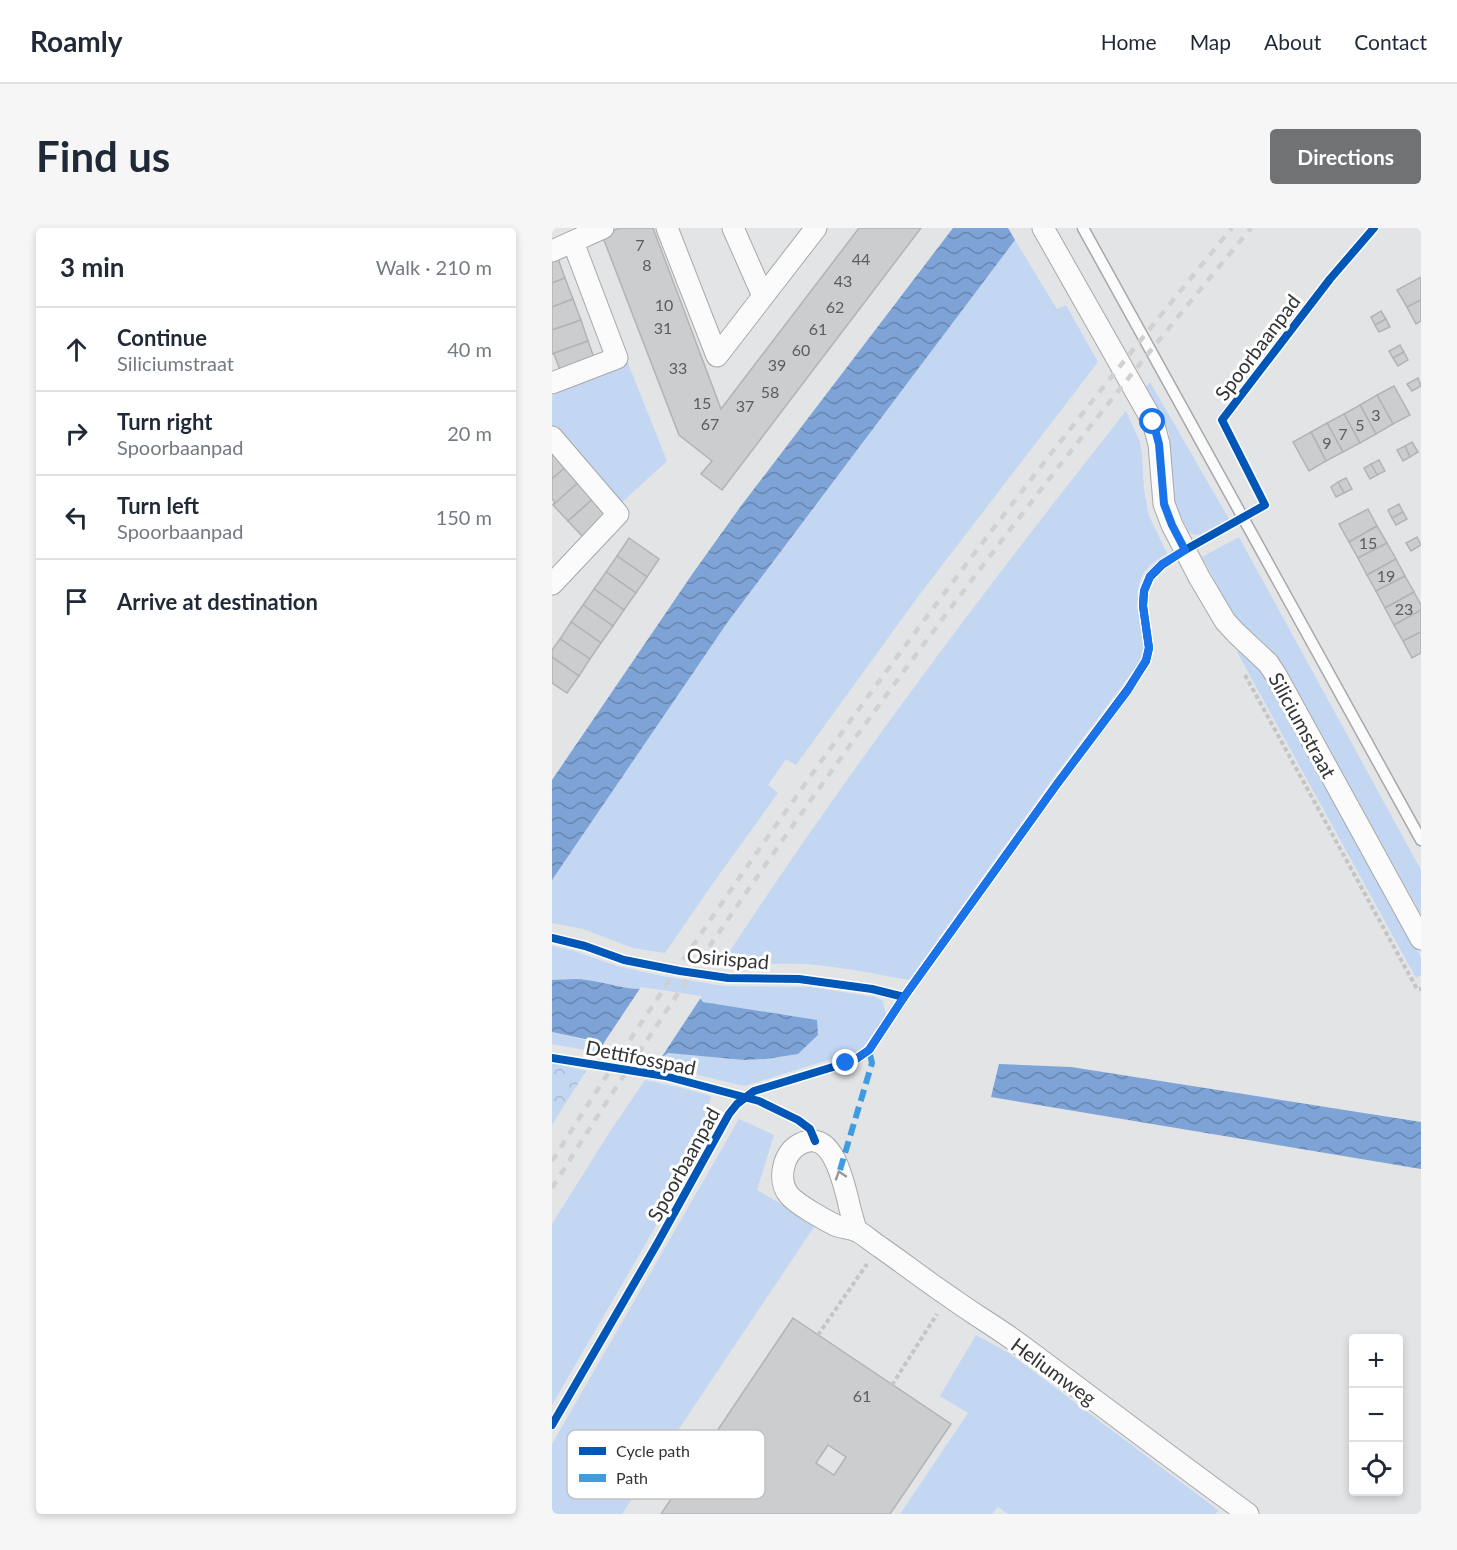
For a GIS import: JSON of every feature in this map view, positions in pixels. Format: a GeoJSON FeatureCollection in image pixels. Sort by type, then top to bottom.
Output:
{"type":"FeatureCollection","features":[{"type":"Feature","properties":{"kind":"street"},"geometry":{"type":"LineString","coordinates":[[552,251],[603,228]]}},
{"type":"Feature","properties":{"kind":"street"},"geometry":{"type":"LineString","coordinates":[[667,228],[717,356],[808,232]]}},
{"type":"Feature","properties":{"kind":"street"},"geometry":{"type":"LineString","coordinates":[[734,228],[763,296]]}},
{"type":"Feature","properties":{"kind":"street","name":"Siliciumstraat"},"geometry":{"type":"LineString","coordinates":[[1043,228],[1153,422],[1159,444],[1164,504],[1198,577],[1225,621],[1268,663],[1276,675],[1421,939]]}},
{"type":"Feature","properties":{"kind":"street"},"geometry":{"type":"LineString","coordinates":[[552,383],[616,358],[573,242]]}},
{"type":"Feature","properties":{"kind":"street"},"geometry":{"type":"LineString","coordinates":[[552,437],[618,514],[552,584]]}},
{"type":"Feature","properties":{"kind":"street","name":"Heliumweg"},"geometry":{"type":"LineString","coordinates":[[856,1231],[1016,1342],[1248,1514]]}},
{"type":"Feature","properties":{"kind":"lane"},"geometry":{"type":"LineString","coordinates":[[1083,228],[1421,840]]}},
{"type":"Feature","properties":{"kind":"path"},"geometry":{"type":"LineString","coordinates":[[1242,668],[1418,989],[1421,988]]}},
{"type":"Feature","properties":{"kind":"path"},"geometry":{"type":"LineString","coordinates":[[818,1335],[879,1247]]}},
{"type":"Feature","properties":{"kind":"path"},"geometry":{"type":"LineString","coordinates":[[892,1385],[948,1296]]}},
{"type":"Feature","properties":{"kind":"green space"},"geometry":{"type":"Polygon","coordinates":[[[1015,240],[1057,309],[1066,305],[1098,362],[917,598],[796,765],[786,759],[768,785],[778,793],[665,953],[633,948],[583,929],[552,923],[552,880],[727,623],[1015,240]]]}},
{"type":"Feature","properties":{"kind":"green space"},"geometry":{"type":"Polygon","coordinates":[[[627,361],[667,461],[619,505],[552,425],[552,396],[627,361]]]}},
{"type":"Feature","properties":{"kind":"green space"},"geometry":{"type":"Polygon","coordinates":[[[1150,382],[1229,519],[1199,535],[1188,531],[1175,503],[1169,433],[1146,387],[1150,382]]]}},
{"type":"Feature","properties":{"kind":"green space"},"geometry":{"type":"Polygon","coordinates":[[[1126,411],[1140,442],[1144,490],[1149,516],[1167,553],[1145,571],[1138,588],[1138,605],[1144,643],[1141,658],[909,980],[816,965],[722,963],[818,821],[918,682],[1126,411]]]}},
{"type":"Feature","properties":{"kind":"green space"},"geometry":{"type":"Polygon","coordinates":[[[1239,537],[1421,870],[1421,914],[1287,673],[1267,647],[1234,616],[1202,557],[1239,537]]]}},
{"type":"Feature","properties":{"kind":"green space"},"geometry":{"type":"Polygon","coordinates":[[[1239,651],[1255,663],[1267,680],[1413,942],[1421,958],[1421,975],[1416,978],[1237,652],[1239,651]]]}},
{"type":"Feature","properties":{"kind":"green space"},"geometry":{"type":"Polygon","coordinates":[[[552,946],[617,966],[724,986],[810,987],[875,997],[883,1001],[886,1015],[862,1049],[854,1054],[744,1086],[665,1067],[608,1057],[604,1053],[552,1044],[552,1032],[585,1040],[668,1053],[744,1060],[798,1054],[818,1035],[701,999],[583,979],[552,980],[552,946]]]}},
{"type":"Feature","properties":{"kind":"green space"},"geometry":{"type":"Polygon","coordinates":[[[552,1063],[586,1071],[552,1125],[552,1063]]]}},
{"type":"Feature","properties":{"kind":"green space"},"geometry":{"type":"Polygon","coordinates":[[[645,1080],[711,1096],[708,1108],[716,1119],[715,1124],[552,1405],[552,1224],[645,1080]]]}},
{"type":"Feature","properties":{"kind":"green space"},"geometry":{"type":"Polygon","coordinates":[[[739,1119],[774,1135],[757,1190],[816,1224],[678,1430],[567,1430],[567,1499],[632,1499],[622,1514],[552,1514],[552,1444],[739,1119]]]}},
{"type":"Feature","properties":{"kind":"green space"},"geometry":{"type":"Polygon","coordinates":[[[976,1335],[1009,1353],[1218,1510],[1216,1514],[1008,1514],[998,1507],[992,1514],[900,1514],[968,1413],[940,1396],[976,1335]]]}},
{"type":"Feature","properties":{"kind":"water"},"geometry":{"type":"Polygon","coordinates":[[[953,228],[1008,228],[1015,240],[727,623],[552,880],[552,780],[741,506],[953,228]]]}},
{"type":"Feature","properties":{"kind":"water"},"geometry":{"type":"Polygon","coordinates":[[[552,980],[587,980],[817,1020],[818,1035],[798,1054],[766,1059],[744,1060],[668,1053],[661,1058],[607,1049],[599,1042],[552,1032],[552,980]]]}},
{"type":"Feature","properties":{"kind":"water"},"geometry":{"type":"Polygon","coordinates":[[[999,1064],[1071,1067],[1421,1122],[1421,1169],[991,1097],[999,1064]]]}},
{"type":"Feature","properties":{"kind":"pier"},"geometry":{"type":"Polygon","coordinates":[[[641,987],[702,996],[659,1061],[606,1052],[601,1047],[641,987]]]}},
{"type":"Feature","properties":{"kind":"building"},"geometry":{"type":"Polygon","coordinates":[[[620,228],[653,228],[721,409],[859,228],[921,228],[722,490],[701,474],[712,461],[679,435],[602,235],[620,228]]]}},
{"type":"Feature","properties":{"kind":"building"},"geometry":{"type":"Polygon","coordinates":[[[557,256],[565,278],[552,283],[552,258],[557,256]]]}},
{"type":"Feature","properties":{"kind":"building"},"geometry":{"type":"Polygon","coordinates":[[[1421,277],[1421,300],[1407,307],[1397,290],[1421,277]]]}},
{"type":"Feature","properties":{"kind":"building"},"geometry":{"type":"Polygon","coordinates":[[[565,278],[573,299],[552,307],[552,283],[565,278]]]}},
{"type":"Feature","properties":{"kind":"building"},"geometry":{"type":"Polygon","coordinates":[[[573,299],[581,320],[552,330],[552,307],[573,299]]]}},
{"type":"Feature","properties":{"kind":"building"},"geometry":{"type":"Polygon","coordinates":[[[1421,300],[1421,321],[1416,324],[1407,307],[1421,300]]]}},
{"type":"Feature","properties":{"kind":"building"},"geometry":{"type":"Polygon","coordinates":[[[1381,311],[1386,319],[1375,325],[1371,317],[1381,311]]]}},
{"type":"Feature","properties":{"kind":"building"},"geometry":{"type":"Polygon","coordinates":[[[1386,319],[1390,327],[1379,332],[1375,325],[1386,319]]]}},
{"type":"Feature","properties":{"kind":"building"},"geometry":{"type":"Polygon","coordinates":[[[581,320],[588,341],[552,354],[552,330],[581,320]]]}},
{"type":"Feature","properties":{"kind":"building"},"geometry":{"type":"Polygon","coordinates":[[[588,341],[596,363],[562,375],[554,354],[552,354],[588,341]]]}},
{"type":"Feature","properties":{"kind":"building"},"geometry":{"type":"Polygon","coordinates":[[[1400,345],[1404,352],[1393,358],[1389,351],[1400,345]]]}},
{"type":"Feature","properties":{"kind":"building"},"geometry":{"type":"Polygon","coordinates":[[[1404,352],[1408,360],[1398,366],[1393,358],[1404,352]]]}},
{"type":"Feature","properties":{"kind":"building"},"geometry":{"type":"Polygon","coordinates":[[[1418,378],[1421,386],[1412,391],[1407,384],[1418,378]]]}},
{"type":"Feature","properties":{"kind":"building"},"geometry":{"type":"Polygon","coordinates":[[[1394,386],[1410,415],[1393,424],[1377,395],[1394,386]]]}},
{"type":"Feature","properties":{"kind":"building"},"geometry":{"type":"Polygon","coordinates":[[[1377,395],[1393,424],[1376,434],[1360,405],[1377,395]]]}},
{"type":"Feature","properties":{"kind":"building"},"geometry":{"type":"Polygon","coordinates":[[[1360,405],[1376,434],[1360,443],[1344,414],[1360,405]]]}},
{"type":"Feature","properties":{"kind":"building"},"geometry":{"type":"Polygon","coordinates":[[[1344,414],[1360,443],[1343,452],[1327,423],[1344,414]]]}},
{"type":"Feature","properties":{"kind":"building"},"geometry":{"type":"Polygon","coordinates":[[[1327,423],[1343,452],[1326,461],[1311,432],[1327,423]]]}},
{"type":"Feature","properties":{"kind":"building"},"geometry":{"type":"Polygon","coordinates":[[[1311,432],[1326,461],[1309,471],[1293,442],[1311,432]]]}},
{"type":"Feature","properties":{"kind":"building"},"geometry":{"type":"Polygon","coordinates":[[[1412,442],[1418,452],[1410,457],[1405,446],[1412,442]]]}},
{"type":"Feature","properties":{"kind":"building"},"geometry":{"type":"Polygon","coordinates":[[[1405,446],[1410,457],[1403,461],[1397,450],[1405,446]]]}},
{"type":"Feature","properties":{"kind":"building"},"geometry":{"type":"Polygon","coordinates":[[[552,452],[567,466],[552,479],[552,452]]]}},
{"type":"Feature","properties":{"kind":"building"},"geometry":{"type":"Polygon","coordinates":[[[1379,460],[1385,471],[1377,475],[1371,464],[1379,460]]]}},
{"type":"Feature","properties":{"kind":"building"},"geometry":{"type":"Polygon","coordinates":[[[1371,464],[1377,475],[1370,479],[1364,468],[1371,464]]]}},
{"type":"Feature","properties":{"kind":"building"},"geometry":{"type":"Polygon","coordinates":[[[567,466],[580,481],[553,505],[555,502],[552,499],[552,479],[567,466]]]}},
{"type":"Feature","properties":{"kind":"building"},"geometry":{"type":"Polygon","coordinates":[[[1346,478],[1352,489],[1344,493],[1338,482],[1346,478]]]}},
{"type":"Feature","properties":{"kind":"building"},"geometry":{"type":"Polygon","coordinates":[[[580,481],[595,497],[568,521],[553,505],[580,481]]]}},
{"type":"Feature","properties":{"kind":"building"},"geometry":{"type":"Polygon","coordinates":[[[1338,482],[1344,493],[1336,497],[1331,487],[1338,482]]]}},
{"type":"Feature","properties":{"kind":"building"},"geometry":{"type":"Polygon","coordinates":[[[595,497],[610,514],[584,538],[568,521],[595,497]]]}},
{"type":"Feature","properties":{"kind":"building"},"geometry":{"type":"Polygon","coordinates":[[[1399,504],[1403,512],[1392,518],[1388,510],[1399,504]]]}},
{"type":"Feature","properties":{"kind":"building"},"geometry":{"type":"Polygon","coordinates":[[[1368,509],[1377,526],[1349,542],[1339,524],[1368,509]]]}},
{"type":"Feature","properties":{"kind":"building"},"geometry":{"type":"Polygon","coordinates":[[[1403,512],[1407,519],[1396,525],[1392,518],[1403,512]]]}},
{"type":"Feature","properties":{"kind":"building"},"geometry":{"type":"Polygon","coordinates":[[[1377,526],[1387,543],[1358,558],[1349,542],[1377,526]]]}},
{"type":"Feature","properties":{"kind":"building"},"geometry":{"type":"Polygon","coordinates":[[[1417,537],[1421,545],[1411,551],[1406,543],[1417,537]]]}},
{"type":"Feature","properties":{"kind":"building"},"geometry":{"type":"Polygon","coordinates":[[[629,538],[659,559],[647,577],[617,556],[629,538]]]}},
{"type":"Feature","properties":{"kind":"building"},"geometry":{"type":"Polygon","coordinates":[[[1387,543],[1396,559],[1367,575],[1358,558],[1387,543]]]}},
{"type":"Feature","properties":{"kind":"building"},"geometry":{"type":"Polygon","coordinates":[[[617,556],[647,577],[636,593],[606,572],[617,556]]]}},
{"type":"Feature","properties":{"kind":"building"},"geometry":{"type":"Polygon","coordinates":[[[1396,559],[1405,576],[1376,591],[1367,575],[1396,559]]]}},
{"type":"Feature","properties":{"kind":"building"},"geometry":{"type":"Polygon","coordinates":[[[606,572],[636,593],[624,610],[594,589],[606,572]]]}},
{"type":"Feature","properties":{"kind":"building"},"geometry":{"type":"Polygon","coordinates":[[[1405,576],[1414,592],[1385,608],[1376,591],[1405,576]]]}},
{"type":"Feature","properties":{"kind":"building"},"geometry":{"type":"Polygon","coordinates":[[[594,589],[624,610],[613,626],[583,605],[594,589]]]}},
{"type":"Feature","properties":{"kind":"building"},"geometry":{"type":"Polygon","coordinates":[[[1414,592],[1421,605],[1421,610],[1394,625],[1385,608],[1414,592]]]}},
{"type":"Feature","properties":{"kind":"building"},"geometry":{"type":"Polygon","coordinates":[[[583,605],[613,626],[601,643],[571,622],[583,605]]]}},
{"type":"Feature","properties":{"kind":"building"},"geometry":{"type":"Polygon","coordinates":[[[1421,610],[1421,632],[1403,641],[1394,625],[1421,610]]]}},
{"type":"Feature","properties":{"kind":"building"},"geometry":{"type":"Polygon","coordinates":[[[571,622],[601,643],[590,659],[560,639],[571,622]]]}},
{"type":"Feature","properties":{"kind":"building"},"geometry":{"type":"Polygon","coordinates":[[[1421,632],[1421,653],[1412,658],[1403,641],[1421,632]]]}},
{"type":"Feature","properties":{"kind":"building"},"geometry":{"type":"Polygon","coordinates":[[[560,639],[590,659],[579,676],[552,657],[552,650],[560,639]]]}},
{"type":"Feature","properties":{"kind":"building"},"geometry":{"type":"Polygon","coordinates":[[[552,657],[579,676],[567,693],[552,683],[552,657]]]}},
{"type":"Feature","properties":{"kind":"building"},"geometry":{"type":"Polygon","coordinates":[[[793,1318],[951,1424],[890,1514],[661,1514],[671,1499],[765,1499],[765,1430],[718,1430],[793,1318]],[[828,1445],[816,1463],[834,1475],[846,1457],[828,1445]]]}},
{"type":"Feature","properties":{"kind":"railway"},"geometry":{"type":"LineString","coordinates":[[552,1161],[630,1039],[711,919],[877,684],[1051,453],[1232,228]]}},
{"type":"Feature","properties":{"kind":"railway"},"geometry":{"type":"LineString","coordinates":[[552,1188],[714,939],[885,696],[1065,459],[1251,228]]}},
{"type":"Feature","properties":{"kind":"marked path"},"geometry":{"type":"LineString","coordinates":[[840,1170],[872,1063],[869,1050]]}},
{"type":"Feature","properties":{"kind":"cycle path","name":"Spoorbaanpad"},"geometry":{"type":"LineString","coordinates":[[552,1425],[729,1114],[737,1104],[754,1091],[846,1063],[869,1050],[904,997],[1146,661],[1149,648],[1143,606],[1144,591],[1150,577],[1162,565],[1185,550],[1265,505],[1222,420],[1330,279],[1374,228]]}},
{"type":"Feature","properties":{"kind":"cycle path","name":"Osirispad"},"geometry":{"type":"LineString","coordinates":[[552,938],[585,946],[624,960],[680,971],[728,978],[799,979],[872,989],[904,997]]}},
{"type":"Feature","properties":{"kind":"cycle path","name":"Dettifosspad"},"geometry":{"type":"LineString","coordinates":[[552,1058],[665,1076],[759,1101],[798,1120],[810,1129],[815,1141]]}},
{"type":"Feature","properties":{"kind":"route"},"geometry":{"type":"LineString","coordinates":[[846,1063],[869,1050],[904,997],[1057,784],[1128,690],[1146,660],[1149,648],[1143,606],[1144,591],[1150,576],[1162,564],[1185,550],[1164,504],[1162,465],[1153,422]]}}]}
